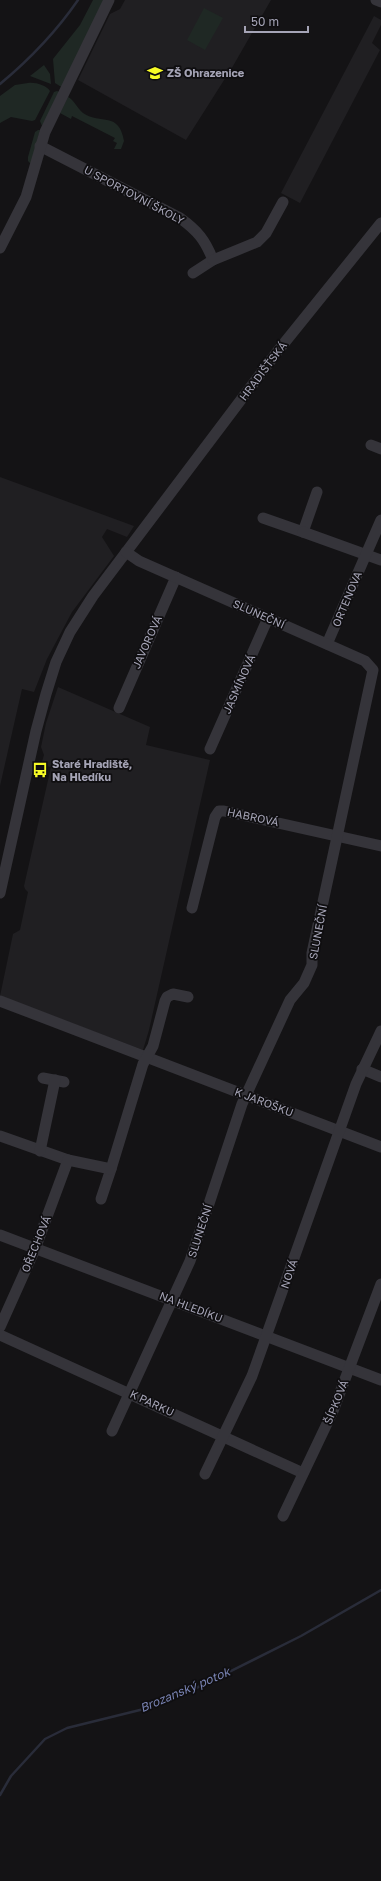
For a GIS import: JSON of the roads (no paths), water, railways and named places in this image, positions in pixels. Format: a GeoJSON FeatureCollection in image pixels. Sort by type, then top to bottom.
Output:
{"type":"FeatureCollection","features":[{"type":"Feature","properties":{"kind":"street"},"geometry":{"type":"LineString","coordinates":[[0,248],[26,196],[45,132],[109,0]]}},
{"type":"Feature","properties":{"kind":"street"},"geometry":{"type":"LineString","coordinates":[[376,0],[381,2]]}},
{"type":"Feature","properties":{"kind":"street","name":"U SPORTOVNÍ ŠKOLY"},"geometry":{"type":"LineString","coordinates":[[40,146],[180,218],[203,238],[213,260]]}},
{"type":"Feature","properties":{"kind":"street"},"geometry":{"type":"LineString","coordinates":[[193,273],[213,260],[257,242],[263,238],[283,202]]}},
{"type":"Feature","properties":{"kind":"street","name":"HRADIŠŤSKÁ"},"geometry":{"type":"LineString","coordinates":[[0,893],[36,731],[52,674],[70,632],[93,596],[277,352],[381,223]]}},
{"type":"Feature","properties":{"kind":"street"},"geometry":{"type":"LineString","coordinates":[[303,532],[317,492]]}},
{"type":"Feature","properties":{"kind":"street"},"geometry":{"type":"LineString","coordinates":[[264,518],[381,560]]}},
{"type":"Feature","properties":{"kind":"street","name":"ORTENOVA"},"geometry":{"type":"LineString","coordinates":[[327,644],[381,520]]}},
{"type":"Feature","properties":{"kind":"street","name":"SLUNEČNÍ"},"geometry":{"type":"LineString","coordinates":[[112,1431],[190,1261],[246,1095],[290,1000],[302,986],[311,968],[312,953],[373,670],[364,661],[138,560],[126,552]]}},
{"type":"Feature","properties":{"kind":"street","name":"JAVOROVÁ"},"geometry":{"type":"LineString","coordinates":[[119,708],[176,577]]}},
{"type":"Feature","properties":{"kind":"street","name":"JASMÍNOVÁ"},"geometry":{"type":"LineString","coordinates":[[210,749],[268,618]]}},
{"type":"Feature","properties":{"kind":"street","name":"HABROVÁ"},"geometry":{"type":"LineString","coordinates":[[192,908],[215,818],[220,811],[338,836]]}},
{"type":"Feature","properties":{"kind":"street"},"geometry":{"type":"LineString","coordinates":[[338,836],[381,846]]}},
{"type":"Feature","properties":{"kind":"street"},"geometry":{"type":"LineString","coordinates":[[101,1199],[146,1057],[153,1046],[167,997],[173,994],[188,997]]}},
{"type":"Feature","properties":{"kind":"street","name":"K JAROŠKU"},"geometry":{"type":"LineString","coordinates":[[0,1001],[381,1147]]}},
{"type":"Feature","properties":{"kind":"street","name":"NOVÁ"},"geometry":{"type":"LineString","coordinates":[[205,1474],[252,1376],[339,1131],[362,1070],[381,1031]]}},
{"type":"Feature","properties":{"kind":"street"},"geometry":{"type":"LineString","coordinates":[[362,1070],[381,1077]]}},
{"type":"Feature","properties":{"kind":"street"},"geometry":{"type":"LineString","coordinates":[[40,1151],[59,1081],[43,1078]]}},
{"type":"Feature","properties":{"kind":"street"},"geometry":{"type":"LineString","coordinates":[[0,1136],[68,1160],[111,1169]]}},
{"type":"Feature","properties":{"kind":"street","name":"OŘECHOVÁ"},"geometry":{"type":"LineString","coordinates":[[0,1327],[35,1249],[68,1160]]}},
{"type":"Feature","properties":{"kind":"street","name":"NA HLEDÍKU"},"geometry":{"type":"LineString","coordinates":[[0,1235],[381,1380]]}},
{"type":"Feature","properties":{"kind":"street","name":"ŠÍPKOVÁ"},"geometry":{"type":"LineString","coordinates":[[282,1516],[333,1411],[381,1284]]}},
{"type":"Feature","properties":{"kind":"street","name":"K PARKU"},"geometry":{"type":"LineString","coordinates":[[0,1335],[303,1473]]}},
{"type":"Feature","properties":{"kind":"waterway"},"geometry":{"type":"LineString","coordinates":[[0,84],[42,45],[78,0]]}},
{"type":"Feature","properties":{"kind":"waterway","name":"Brozanský potok"},"geometry":{"type":"LineString","coordinates":[[0,1795],[11,1776],[45,1739],[67,1728],[148,1708],[203,1685],[301,1636],[381,1590]]}},
{"type":"Feature","properties":{"kind":"place","name":"ZŠ Ohrazenice"},"geometry":{"type":"Point","coordinates":[155,73]}},
{"type":"Feature","properties":{"kind":"place","name":"Staré Hradiště, Na Hledíku"},"geometry":{"type":"Point","coordinates":[40,770]}}]}
